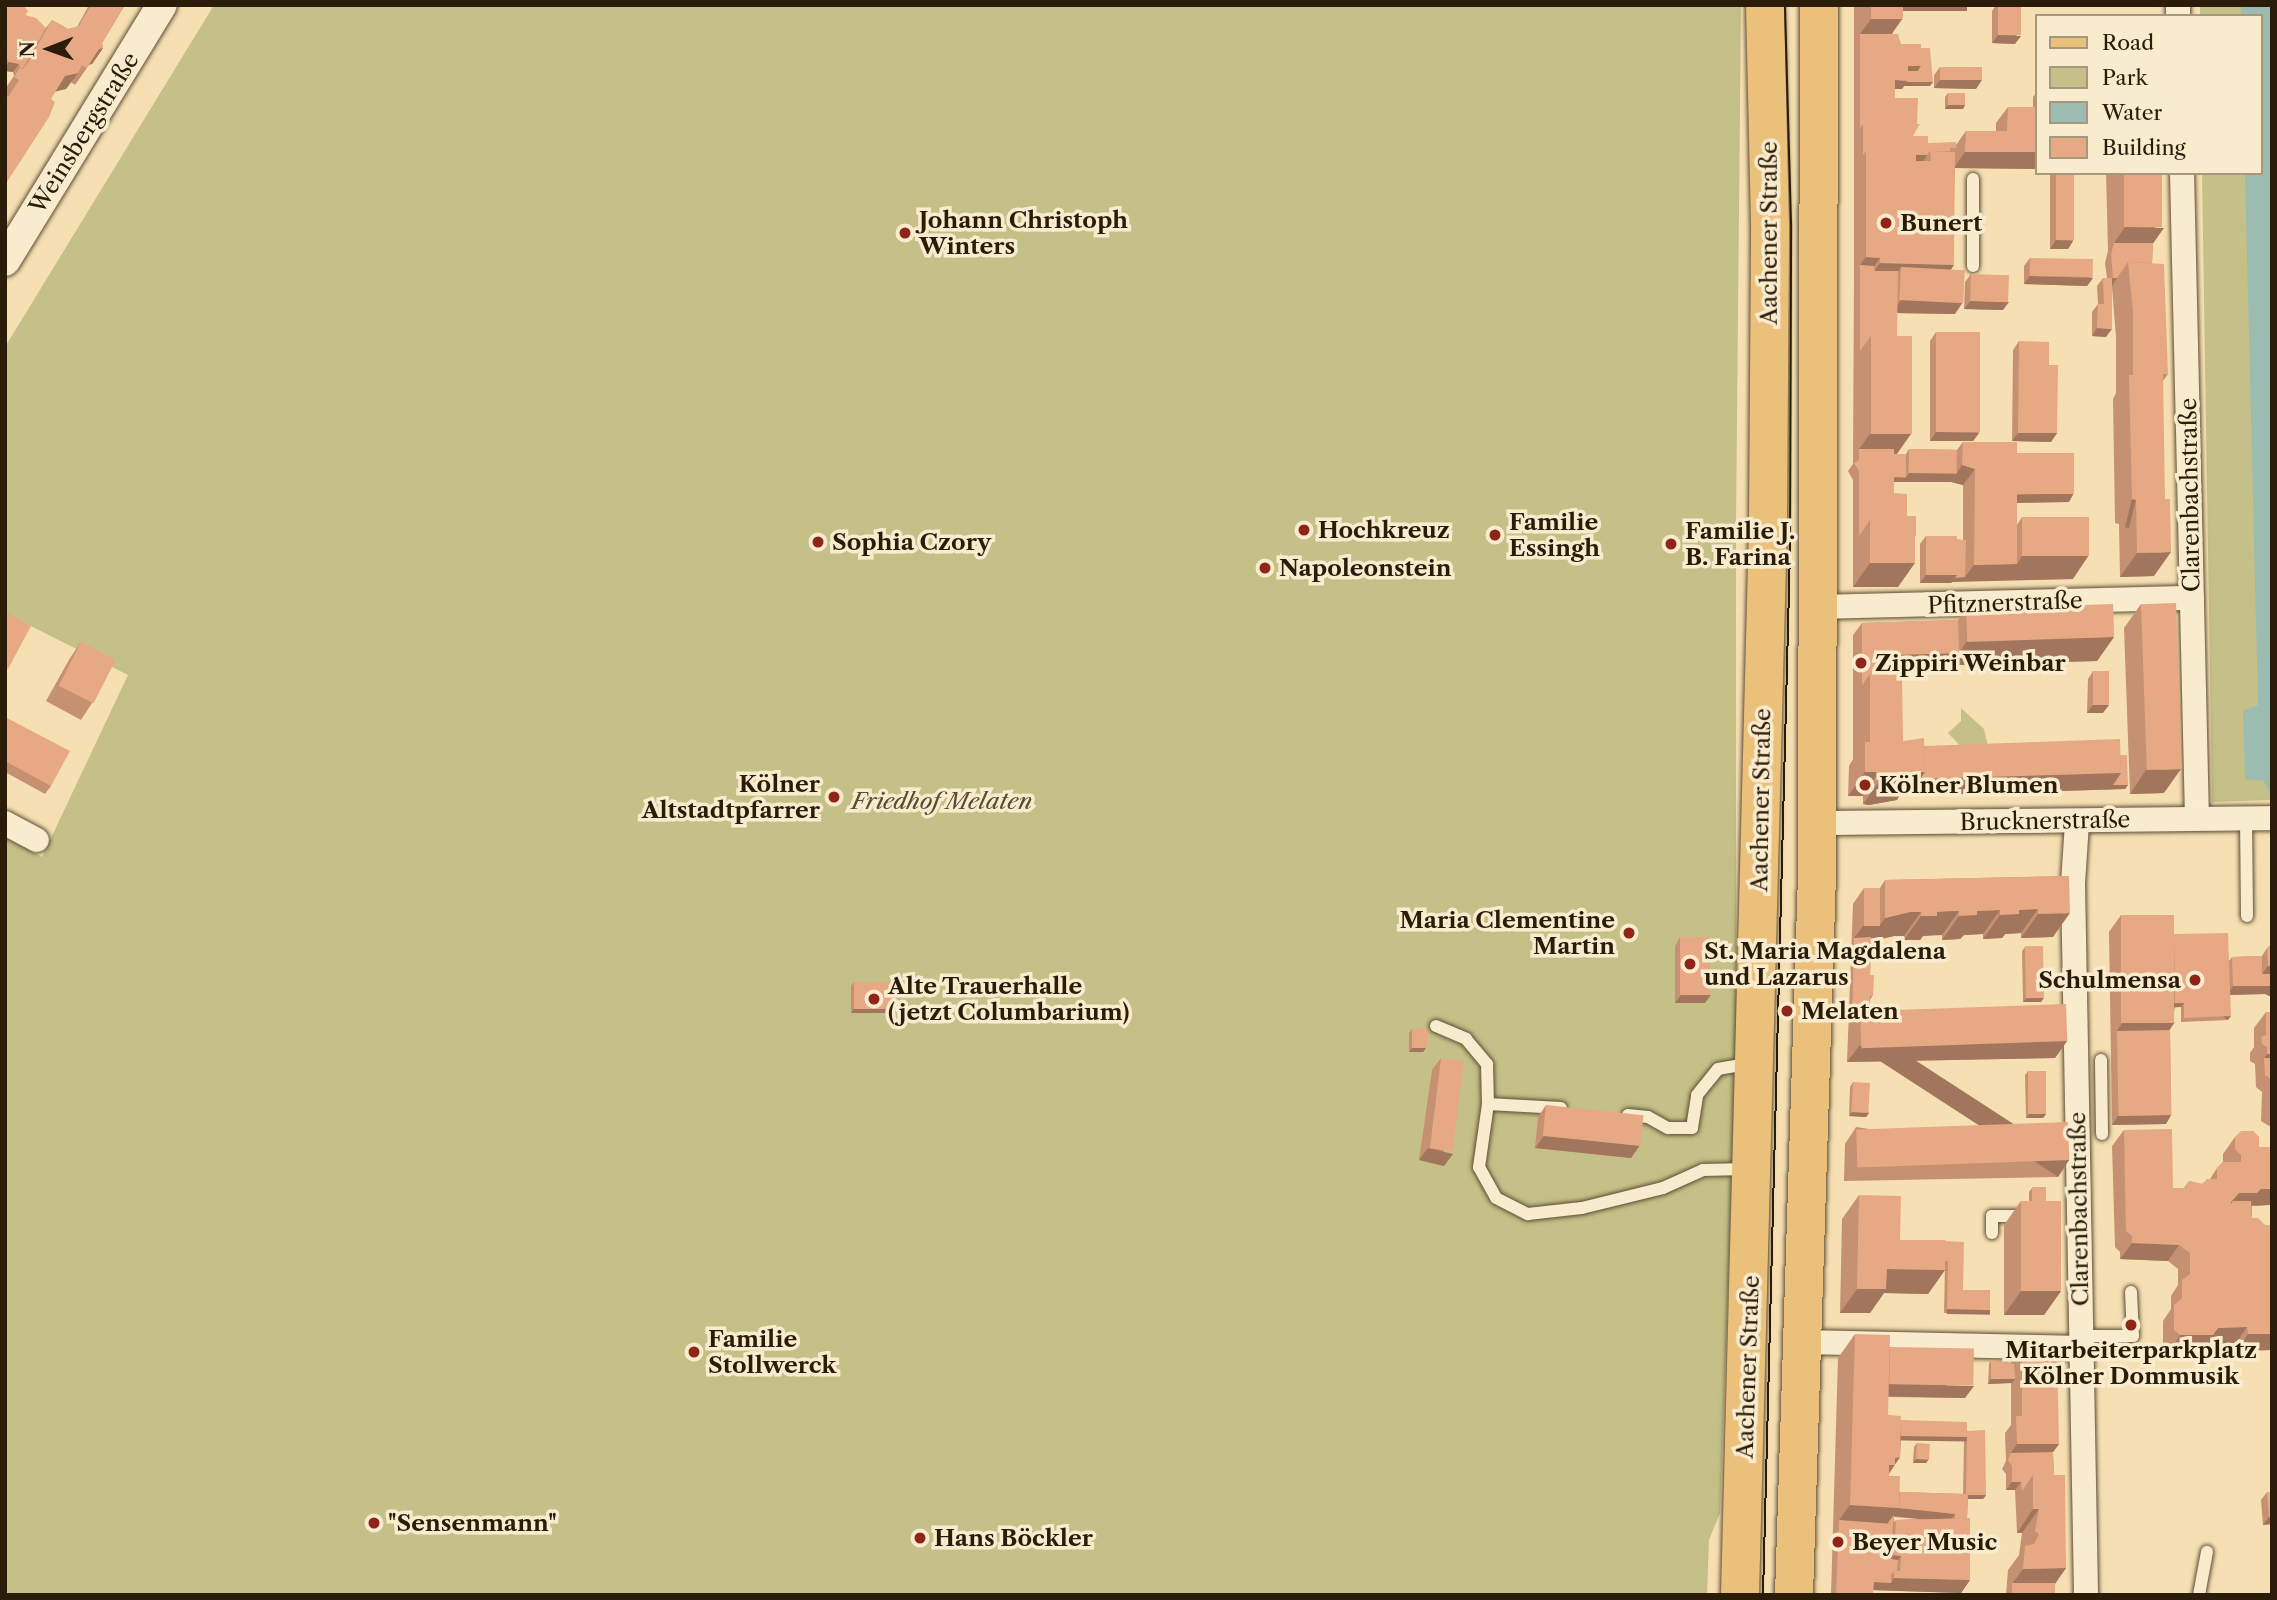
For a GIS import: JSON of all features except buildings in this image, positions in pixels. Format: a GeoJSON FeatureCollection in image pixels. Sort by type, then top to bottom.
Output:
{"type":"FeatureCollection","features":[{"type":"Feature","properties":{"kind":"main road","name":"Aachener Straße"},"geometry":{"type":"LineString","coordinates":[[1740,1595],[1768,510],[1770,225],[1765,5]]}},
{"type":"Feature","properties":{"kind":"main road"},"geometry":{"type":"LineString","coordinates":[[1794,1595],[1817,823],[1819,5]]}},
{"type":"Feature","properties":{"kind":"street","name":"Weinsbergstraße"},"geometry":{"type":"LineString","coordinates":[[5,261],[162,5]]}},
{"type":"Feature","properties":{"kind":"street","name":"Clarenbachstraße"},"geometry":{"type":"LineString","coordinates":[[2182,175],[2197,818]]}},
{"type":"Feature","properties":{"kind":"street","name":"Pfitznerstraße"},"geometry":{"type":"LineString","coordinates":[[1818,607],[2192,598]]}},
{"type":"Feature","properties":{"kind":"street","name":"Brucknerstraße"},"geometry":{"type":"LineString","coordinates":[[1817,823],[2272,818]]}},
{"type":"Feature","properties":{"kind":"street","name":"Clarenbachstraße"},"geometry":{"type":"LineString","coordinates":[[2077,822],[2071,1011],[2073,1217],[2082,1342],[2086,1595]]}},
{"type":"Feature","properties":{"kind":"street"},"geometry":{"type":"LineString","coordinates":[[5,823],[37,840]]}},
{"type":"Feature","properties":{"kind":"street"},"geometry":{"type":"LineString","coordinates":[[1802,1342],[2082,1342]]}},
{"type":"Feature","properties":{"kind":"lane"},"geometry":{"type":"LineString","coordinates":[[1973,179],[1973,266]]}},
{"type":"Feature","properties":{"kind":"lane"},"geometry":{"type":"LineString","coordinates":[[2246,819],[2247,916]]}},
{"type":"Feature","properties":{"kind":"lane"},"geometry":{"type":"LineString","coordinates":[[1436,1026],[1466,1039],[1487,1064],[1488,1104],[1479,1167],[1496,1198],[1528,1214],[1582,1209],[1663,1188],[1703,1170],[1752,1169]]}},
{"type":"Feature","properties":{"kind":"lane"},"geometry":{"type":"LineString","coordinates":[[2101,1060],[2102,1133]]}},
{"type":"Feature","properties":{"kind":"lane"},"geometry":{"type":"LineString","coordinates":[[1612,1113],[1648,1117],[1668,1128],[1692,1128],[1697,1095],[1718,1069],[1736,1063],[1755,1063]]}},
{"type":"Feature","properties":{"kind":"lane"},"geometry":{"type":"LineString","coordinates":[[1488,1104],[1576,1109]]}},
{"type":"Feature","properties":{"kind":"lane"},"geometry":{"type":"LineString","coordinates":[[1992,1233],[1992,1216],[2042,1217]]}},
{"type":"Feature","properties":{"kind":"lane"},"geometry":{"type":"LineString","coordinates":[[2082,1342],[2133,1336],[2131,1292]]}},
{"type":"Feature","properties":{"kind":"lane"},"geometry":{"type":"LineString","coordinates":[[2199,1595],[2207,1552]]}},
{"type":"Feature","properties":{"kind":"green space","name":"Friedhof Melaten"},"geometry":{"type":"Polygon","coordinates":[[[214,5],[1741,5],[1736,523],[1736,1063],[1720,1513],[1709,1540],[1707,1595],[5,1595],[5,838],[42,857],[128,675],[5,613],[5,347],[214,5]]]}},
{"type":"Feature","properties":{"kind":"green space"},"geometry":{"type":"Polygon","coordinates":[[[2200,5],[2272,5],[2272,800],[2212,802],[2202,175],[2263,175],[2263,14],[2200,14],[2200,5]]]}},
{"type":"Feature","properties":{"kind":"green space"},"geometry":{"type":"Polygon","coordinates":[[[1961,708],[1984,729],[1989,750],[1965,751],[1948,733],[1961,721],[1961,708]]]}},
{"type":"Feature","properties":{"kind":"water"},"geometry":{"type":"Polygon","coordinates":[[[2241,5],[2272,5],[2272,791],[2268,791],[2264,781],[2245,779],[2243,711],[2258,705],[2245,175],[2263,175],[2263,14],[2241,14],[2241,5]]]}},
{"type":"Feature","properties":{"kind":"tram line"},"geometry":{"type":"LineString","coordinates":[[1763,1595],[1790,553],[1791,223],[1785,5]]}},
{"type":"Feature","properties":{"kind":"place","name":"Bunert"},"geometry":{"type":"Point","coordinates":[1886,223]}},
{"type":"Feature","properties":{"kind":"place","name":"Johann Christoph Winters"},"geometry":{"type":"Point","coordinates":[905,233]}},
{"type":"Feature","properties":{"kind":"place","name":"Hochkreuz"},"geometry":{"type":"Point","coordinates":[1304,530]}},
{"type":"Feature","properties":{"kind":"place","name":"Familie Essingh"},"geometry":{"type":"Point","coordinates":[1495,535]}},
{"type":"Feature","properties":{"kind":"place","name":"Sophia Czory"},"geometry":{"type":"Point","coordinates":[818,542]}},
{"type":"Feature","properties":{"kind":"place","name":"Familie J. B. Farina"},"geometry":{"type":"Point","coordinates":[1671,544]}},
{"type":"Feature","properties":{"kind":"place","name":"Napoleonstein"},"geometry":{"type":"Point","coordinates":[1265,568]}},
{"type":"Feature","properties":{"kind":"place","name":"Zippiri Weinbar"},"geometry":{"type":"Point","coordinates":[1861,663]}},
{"type":"Feature","properties":{"kind":"place","name":"Kölner Blumen"},"geometry":{"type":"Point","coordinates":[1865,785]}},
{"type":"Feature","properties":{"kind":"place","name":"Kölner Altstadtpfarrer"},"geometry":{"type":"Point","coordinates":[834,797]}},
{"type":"Feature","properties":{"kind":"place","name":"Maria Clementine Martin"},"geometry":{"type":"Point","coordinates":[1629,933]}},
{"type":"Feature","properties":{"kind":"place","name":"St. Maria Magdalena und Lazarus"},"geometry":{"type":"Point","coordinates":[1690,964]}},
{"type":"Feature","properties":{"kind":"place","name":"Schulmensa"},"geometry":{"type":"Point","coordinates":[2195,980]}},
{"type":"Feature","properties":{"kind":"place","name":"Alte Trauerhalle (jetzt Columbarium)"},"geometry":{"type":"Point","coordinates":[874,999]}},
{"type":"Feature","properties":{"kind":"place","name":"Melaten"},"geometry":{"type":"Point","coordinates":[1787,1011]}},
{"type":"Feature","properties":{"kind":"place","name":"Mitarbeiterparkplatz Kölner Dommusik"},"geometry":{"type":"Point","coordinates":[2131,1325]}},
{"type":"Feature","properties":{"kind":"place","name":"Familie Stollwerck"},"geometry":{"type":"Point","coordinates":[694,1352]}},
{"type":"Feature","properties":{"kind":"place","name":"\"Sensenmann\""},"geometry":{"type":"Point","coordinates":[374,1523]}},
{"type":"Feature","properties":{"kind":"place","name":"Hans Böckler"},"geometry":{"type":"Point","coordinates":[920,1538]}},
{"type":"Feature","properties":{"kind":"place","name":"Beyer Music"},"geometry":{"type":"Point","coordinates":[1838,1542]}}]}
